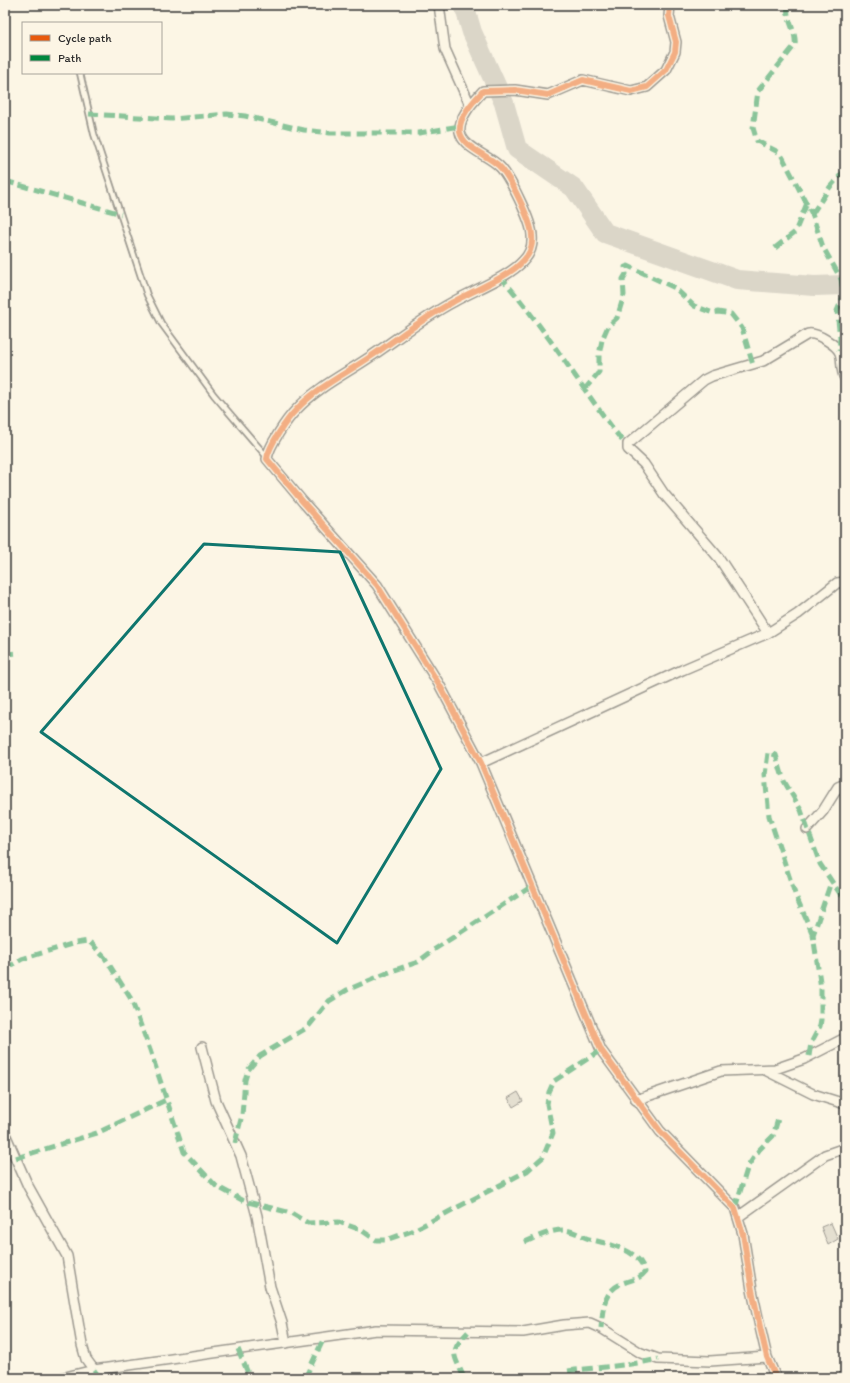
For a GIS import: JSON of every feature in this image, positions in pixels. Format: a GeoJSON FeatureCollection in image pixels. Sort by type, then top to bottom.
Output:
{"type":"FeatureCollection","features":[{"type":"Feature","properties":{"kind":"street"},"geometry":{"type":"LineString","coordinates":[[439,5],[445,49],[470,105]]}},
{"type":"Feature","properties":{"kind":"street"},"geometry":{"type":"LineString","coordinates":[[670,5],[669,16],[676,42],[675,52],[666,70],[647,87],[631,91],[583,80],[548,95],[515,90],[483,91],[470,105],[460,126],[462,137],[499,166],[506,174],[521,204],[532,235],[530,252],[517,267],[423,319],[380,350],[317,391],[296,410],[283,426],[267,457],[269,463],[377,585],[438,684],[481,763],[601,1050],[660,1131],[707,1182],[732,1204],[743,1234],[752,1290],[767,1357],[776,1378]]}},
{"type":"Feature","properties":{"kind":"street"},"geometry":{"type":"LineString","coordinates":[[768,633],[719,558],[664,494],[644,464],[628,449],[628,444],[704,380],[712,376],[763,361],[811,333],[822,337],[839,351],[845,378]]}},
{"type":"Feature","properties":{"kind":"street"},"geometry":{"type":"LineString","coordinates":[[481,763],[682,670],[768,633],[798,614],[837,583],[844,581]]}},
{"type":"Feature","properties":{"kind":"street"},"geometry":{"type":"LineString","coordinates":[[807,829],[823,811],[838,787],[845,784]]}},
{"type":"Feature","properties":{"kind":"street"},"geometry":{"type":"LineString","coordinates":[[636,1100],[721,1071],[776,1069],[804,1059],[845,1038]]}},
{"type":"Feature","properties":{"kind":"street"},"geometry":{"type":"LineString","coordinates":[[202,1047],[216,1101],[241,1156],[257,1216],[270,1287],[286,1343]]}},
{"type":"Feature","properties":{"kind":"street"},"geometry":{"type":"LineString","coordinates":[[765,1070],[817,1096],[845,1104]]}},
{"type":"Feature","properties":{"kind":"street"},"geometry":{"type":"LineString","coordinates":[[5,1134],[28,1186],[67,1256],[82,1345],[86,1359],[94,1370]]}},
{"type":"Feature","properties":{"kind":"street"},"geometry":{"type":"LineString","coordinates":[[738,1217],[825,1155],[845,1148]]}},
{"type":"Feature","properties":{"kind":"street"},"geometry":{"type":"LineString","coordinates":[[61,1378],[94,1370],[376,1330],[516,1333],[564,1325],[590,1323],[601,1328],[641,1353],[658,1359],[710,1361],[767,1357]]}},
{"type":"Feature","properties":{"kind":"lane"},"geometry":{"type":"LineString","coordinates":[[80,74],[94,134],[147,295],[161,323],[214,395],[267,457]]}},
{"type":"Feature","properties":{"kind":"highlighted area"},"geometry":{"type":"Polygon","coordinates":[[[204,544],[340,552],[441,769],[337,943],[41,732],[204,544]]]}},
{"type":"Feature","properties":{"kind":"building"},"geometry":{"type":"Polygon","coordinates":[[[518,1092],[523,1101],[513,1107],[508,1098],[518,1092]]]}},
{"type":"Feature","properties":{"kind":"building"},"geometry":{"type":"Polygon","coordinates":[[[831,1223],[838,1239],[828,1245],[821,1227],[831,1223]]]}},
{"type":"Feature","properties":{"kind":"waterway"},"geometry":{"type":"LineString","coordinates":[[464,5],[472,32],[504,103],[517,149],[574,188],[605,233],[737,280],[814,286],[845,285]]}},
{"type":"Feature","properties":{"kind":"marked path"},"geometry":{"type":"LineString","coordinates":[[788,5],[788,15],[794,35],[795,45],[758,91],[753,128],[757,141],[780,153],[783,158],[812,214],[823,247],[841,279],[844,295],[837,311],[840,338],[839,351]]}},
{"type":"Feature","properties":{"kind":"marked path"},"geometry":{"type":"LineString","coordinates":[[89,114],[172,119],[227,114],[245,116],[304,130],[330,133],[419,133],[460,126]]}},
{"type":"Feature","properties":{"kind":"marked path"},"geometry":{"type":"LineString","coordinates":[[812,214],[830,187],[845,170]]}},
{"type":"Feature","properties":{"kind":"marked path"},"geometry":{"type":"LineString","coordinates":[[5,181],[121,214]]}},
{"type":"Feature","properties":{"kind":"marked path"},"geometry":{"type":"LineString","coordinates":[[775,248],[795,232],[807,203]]}},
{"type":"Feature","properties":{"kind":"marked path"},"geometry":{"type":"LineString","coordinates":[[584,390],[599,372],[599,355],[602,340],[608,326],[617,318],[624,295],[623,279],[626,274],[625,267],[628,266],[675,288],[694,306],[713,313],[718,312],[731,314],[742,328],[753,365]]}},
{"type":"Feature","properties":{"kind":"marked path"},"geometry":{"type":"LineString","coordinates":[[500,276],[533,317],[624,443]]}},
{"type":"Feature","properties":{"kind":"marked path"},"geometry":{"type":"LineString","coordinates":[[5,654],[20,653]]}},
{"type":"Feature","properties":{"kind":"marked path"},"geometry":{"type":"LineString","coordinates":[[813,935],[795,894],[769,816],[765,775],[768,753],[776,755],[784,781],[801,810],[820,864],[845,901]]}},
{"type":"Feature","properties":{"kind":"marked path"},"geometry":{"type":"LineString","coordinates":[[809,1056],[811,1043],[820,1026],[821,1020],[821,988],[813,935],[831,882]]}},
{"type":"Feature","properties":{"kind":"marked path"},"geometry":{"type":"LineString","coordinates":[[235,1143],[242,1115],[245,1080],[248,1070],[260,1056],[308,1027],[329,1001],[347,990],[418,962],[435,949],[532,886]]}},
{"type":"Feature","properties":{"kind":"marked path"},"geometry":{"type":"LineString","coordinates":[[5,967],[22,959],[75,943],[88,941],[105,958],[131,999],[150,1050],[184,1152],[216,1186],[244,1201],[291,1213],[308,1223],[339,1222],[361,1230],[376,1240],[386,1240],[412,1231],[527,1171],[543,1157],[553,1133],[547,1104],[549,1092],[554,1081],[601,1050]]}},
{"type":"Feature","properties":{"kind":"marked path"},"geometry":{"type":"LineString","coordinates":[[16,1158],[97,1133],[166,1100]]}},
{"type":"Feature","properties":{"kind":"marked path"},"geometry":{"type":"LineString","coordinates":[[735,1208],[748,1166],[759,1150],[773,1136],[778,1119]]}},
{"type":"Feature","properties":{"kind":"marked path"},"geometry":{"type":"LineString","coordinates":[[525,1242],[548,1232],[567,1230],[589,1239],[622,1249],[637,1258],[642,1264],[645,1272],[639,1277],[618,1285],[609,1294],[604,1307],[601,1328]]}},
{"type":"Feature","properties":{"kind":"marked path"},"geometry":{"type":"LineString","coordinates":[[464,1378],[456,1359],[455,1350],[461,1339],[468,1332]]}},
{"type":"Feature","properties":{"kind":"marked path"},"geometry":{"type":"LineString","coordinates":[[305,1378],[324,1338]]}},
{"type":"Feature","properties":{"kind":"marked path"},"geometry":{"type":"LineString","coordinates":[[238,1349],[250,1378]]}},
{"type":"Feature","properties":{"kind":"marked path"},"geometry":{"type":"LineString","coordinates":[[568,1371],[625,1365],[658,1359]]}},
{"type":"Feature","properties":{"kind":"marked path"},"geometry":{"type":"LineString","coordinates":[[94,1370],[100,1378]]}},
{"type":"Feature","properties":{"kind":"cycle path"},"geometry":{"type":"LineString","coordinates":[[670,5],[669,16],[676,42],[675,52],[666,70],[647,87],[631,91],[583,80],[548,95],[515,90],[483,91],[475,100],[461,121],[460,132],[462,138],[471,147],[499,166],[508,179],[519,199],[531,229],[532,243],[528,256],[509,273],[431,315],[312,395],[296,410],[283,426],[274,441],[267,459],[377,585],[439,684],[481,763],[601,1050],[660,1131],[735,1208],[743,1234],[752,1290],[767,1357],[776,1378]]}}]}
